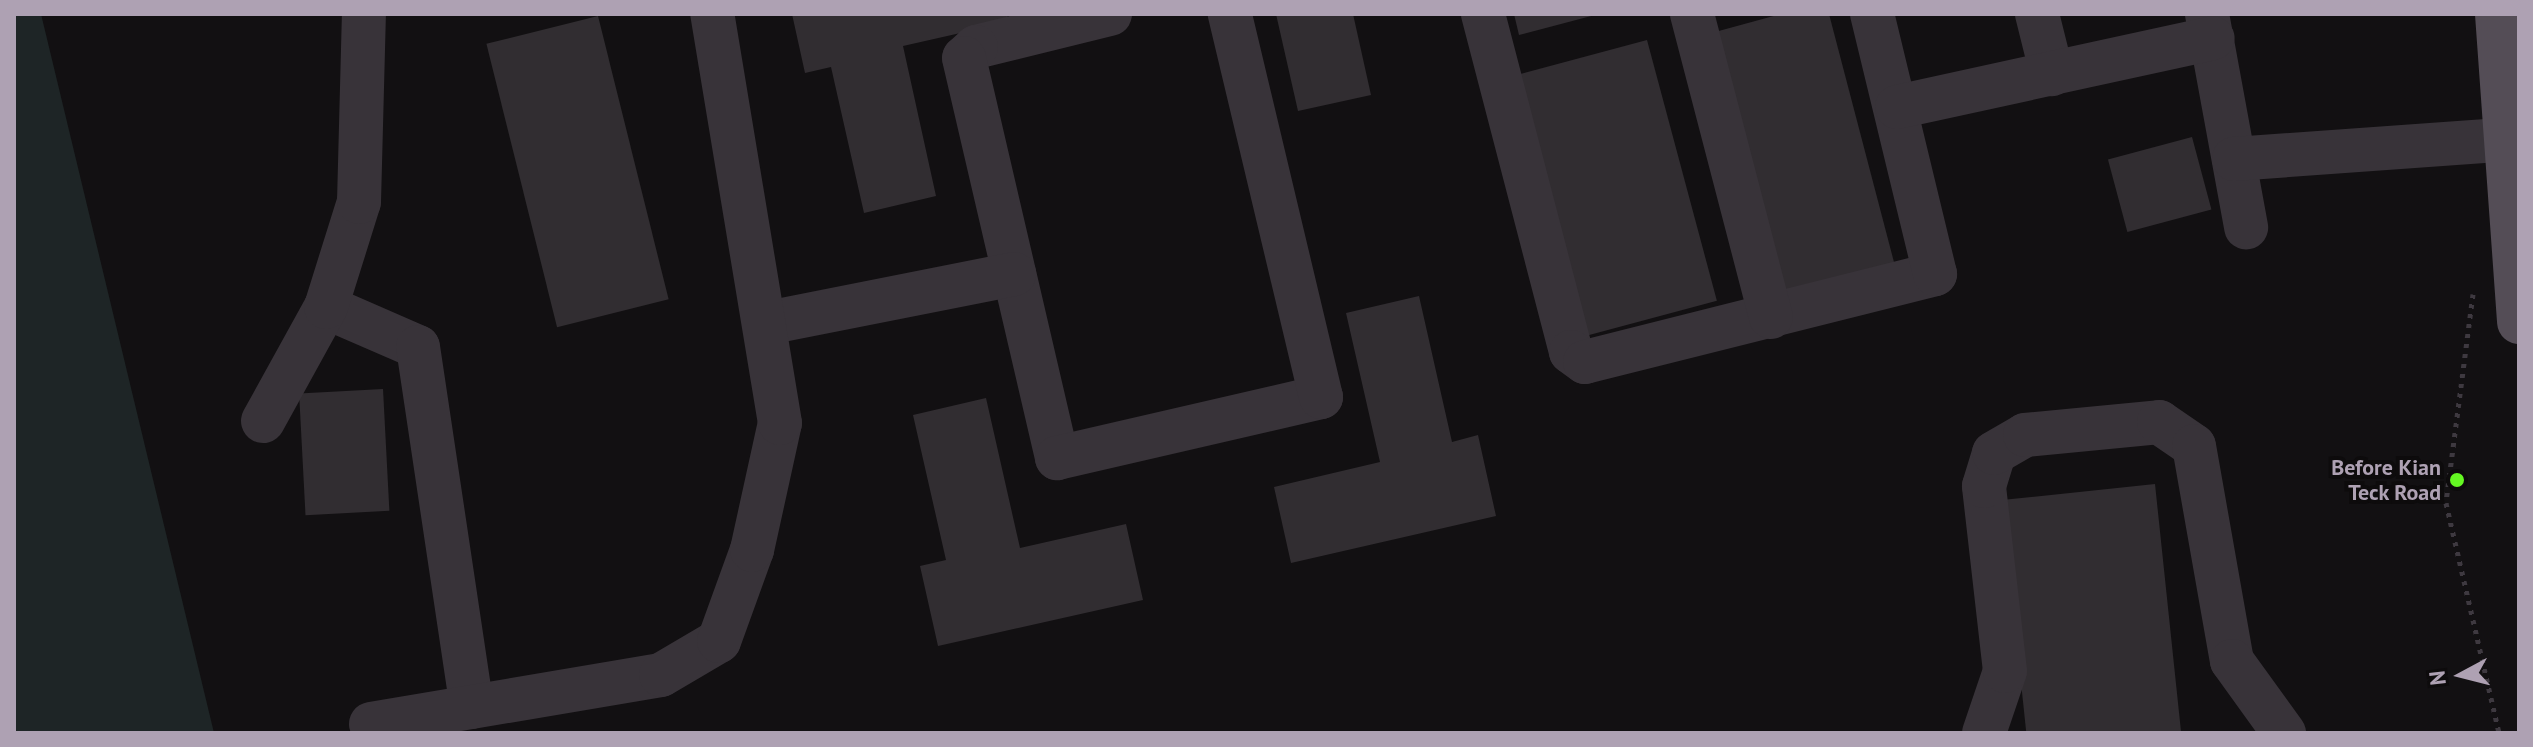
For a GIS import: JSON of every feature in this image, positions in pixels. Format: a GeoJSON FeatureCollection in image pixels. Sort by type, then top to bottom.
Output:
{"type":"FeatureCollection","features":[{"type":"Feature","properties":{"kind":"main road"},"geometry":{"type":"LineString","coordinates":[[2497,14],[2511,139],[2519,322]]}},
{"type":"Feature","properties":{"kind":"lane"},"geometry":{"type":"LineString","coordinates":[[263,421],[326,307],[359,202],[364,14]]}},
{"type":"Feature","properties":{"kind":"lane"},"geometry":{"type":"LineString","coordinates":[[371,724],[661,675],[719,641],[752,550],[780,423],[767,323],[712,14]]}},
{"type":"Feature","properties":{"kind":"lane"},"geometry":{"type":"LineString","coordinates":[[1100,15],[976,47],[964,58],[1057,458],[1321,397],[1230,14]]}},
{"type":"Feature","properties":{"kind":"lane"},"geometry":{"type":"LineString","coordinates":[[1483,14],[1571,352],[1594,361],[1935,274],[1872,14]]}},
{"type":"Feature","properties":{"kind":"lane"},"geometry":{"type":"LineString","coordinates":[[1692,14],[1771,317]]}},
{"type":"Feature","properties":{"kind":"lane"},"geometry":{"type":"LineString","coordinates":[[2037,14],[2052,74]]}},
{"type":"Feature","properties":{"kind":"lane"},"geometry":{"type":"LineString","coordinates":[[1897,107],[2052,74],[2210,26],[2246,227]]}},
{"type":"Feature","properties":{"kind":"lane"},"geometry":{"type":"LineString","coordinates":[[2234,159],[2511,139]]}},
{"type":"Feature","properties":{"kind":"lane"},"geometry":{"type":"LineString","coordinates":[[767,323],[1014,274]]}},
{"type":"Feature","properties":{"kind":"lane"},"geometry":{"type":"LineString","coordinates":[[326,307],[418,347],[472,707]]}},
{"type":"Feature","properties":{"kind":"lane"},"geometry":{"type":"LineString","coordinates":[[1984,733],[2005,671],[1984,486],[1994,453],[2025,435],[2159,422],[2194,446],[2232,661],[2284,733]]}},
{"type":"Feature","properties":{"kind":"path"},"geometry":{"type":"LineString","coordinates":[[2475,279],[2446,503],[2499,733]]}},
{"type":"Feature","properties":{"kind":"shaded area"},"geometry":{"type":"Polygon","coordinates":[[[14,14],[41,14],[214,733],[14,733],[14,14]]]}},
{"type":"Feature","properties":{"kind":"building"},"geometry":{"type":"Polygon","coordinates":[[[792,14],[1007,14],[1009,22],[903,46],[936,196],[864,213],[831,67],[805,73],[792,14]]]}},
{"type":"Feature","properties":{"kind":"building"},"geometry":{"type":"Polygon","coordinates":[[[1276,14],[1353,14],[1371,95],[1298,111],[1276,14]]]}},
{"type":"Feature","properties":{"kind":"building"},"geometry":{"type":"Polygon","coordinates":[[[1514,14],[1595,14],[1595,15],[1519,35],[1514,14]]]}},
{"type":"Feature","properties":{"kind":"building"},"geometry":{"type":"Polygon","coordinates":[[[1781,14],[1829,14],[1895,266],[1784,295],[1715,32],[1781,14]]]}},
{"type":"Feature","properties":{"kind":"building"},"geometry":{"type":"Polygon","coordinates":[[[598,16],[669,299],[557,327],[486,44],[598,16]]]}},
{"type":"Feature","properties":{"kind":"building"},"geometry":{"type":"Polygon","coordinates":[[[1647,40],[1717,301],[1585,336],[1515,75],[1647,40]]]}},
{"type":"Feature","properties":{"kind":"building"},"geometry":{"type":"Polygon","coordinates":[[[2192,137],[2211,209],[2127,232],[2108,160],[2192,137]]]}},
{"type":"Feature","properties":{"kind":"building"},"geometry":{"type":"Polygon","coordinates":[[[1419,296],[1452,442],[1478,435],[1496,516],[1291,563],[1274,487],[1380,462],[1346,313],[1419,296]]]}},
{"type":"Feature","properties":{"kind":"building"},"geometry":{"type":"Polygon","coordinates":[[[383,389],[389,511],[306,515],[299,393],[383,389]]]}},
{"type":"Feature","properties":{"kind":"building"},"geometry":{"type":"Polygon","coordinates":[[[986,398],[1020,548],[1126,524],[1143,600],[938,646],[920,566],[946,560],[913,415],[986,398]]]}},
{"type":"Feature","properties":{"kind":"building"},"geometry":{"type":"Polygon","coordinates":[[[2155,484],[2181,733],[2026,733],[2002,500],[2155,484]]]}},
{"type":"Feature","properties":{"kind":"place","name":"Before Kian Teck Road"},"geometry":{"type":"Point","coordinates":[2457,480]}}]}
